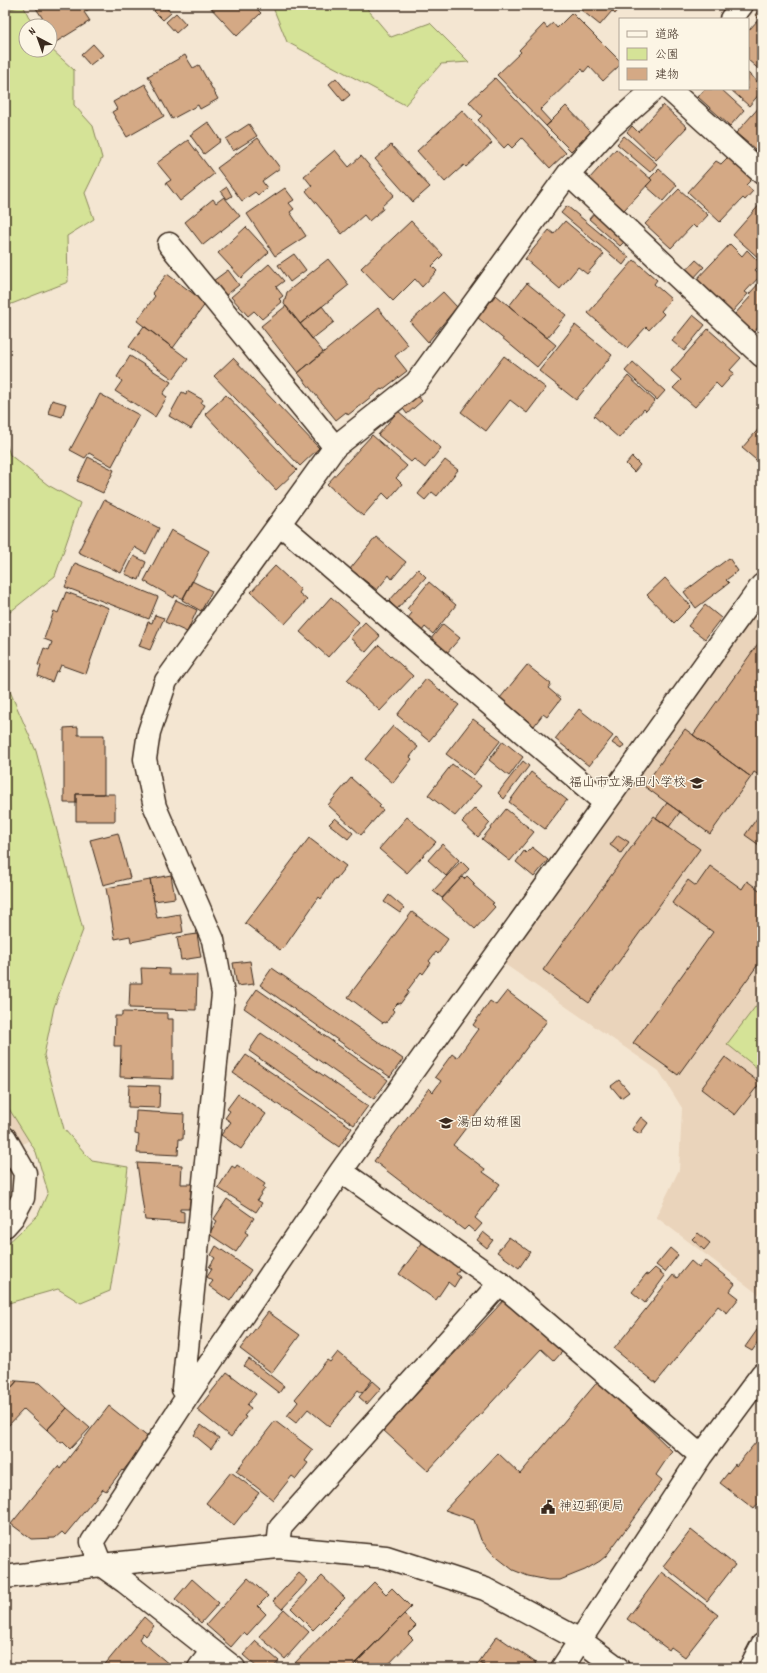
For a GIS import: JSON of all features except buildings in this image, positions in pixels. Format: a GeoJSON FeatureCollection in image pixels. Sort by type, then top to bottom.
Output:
{"type":"FeatureCollection","features":[{"type":"Feature","properties":{"kind":"main road"},"geometry":{"type":"LineString","coordinates":[[732,18],[742,5]]}},
{"type":"Feature","properties":{"kind":"main road"},"geometry":{"type":"LineString","coordinates":[[189,1394],[183,1389],[222,994],[213,940],[155,807],[146,759],[149,732],[166,681],[336,447],[416,383],[568,174],[610,128],[653,90]]}},
{"type":"Feature","properties":{"kind":"main road"},"geometry":{"type":"LineString","coordinates":[[670,90],[762,172]]}},
{"type":"Feature","properties":{"kind":"main road"},"geometry":{"type":"LineString","coordinates":[[568,174],[762,356]]}},
{"type":"Feature","properties":{"kind":"main road"},"geometry":{"type":"LineString","coordinates":[[169,244],[336,447]]}},
{"type":"Feature","properties":{"kind":"main road"},"geometry":{"type":"LineString","coordinates":[[280,524],[605,803]]}},
{"type":"Feature","properties":{"kind":"main road"},"geometry":{"type":"LineString","coordinates":[[234,1668],[126,1582],[101,1565],[92,1542],[189,1394],[341,1171],[762,585]]}},
{"type":"Feature","properties":{"kind":"main road"},"geometry":{"type":"LineString","coordinates":[[5,1138],[25,1173],[24,1198],[13,1217],[5,1226]]}},
{"type":"Feature","properties":{"kind":"main road"},"geometry":{"type":"LineString","coordinates":[[341,1171],[500,1283],[701,1456]]}},
{"type":"Feature","properties":{"kind":"main road"},"geometry":{"type":"LineString","coordinates":[[278,1547],[280,1528],[500,1283]]}},
{"type":"Feature","properties":{"kind":"main road"},"geometry":{"type":"LineString","coordinates":[[562,1668],[701,1456],[762,1374]]}},
{"type":"Feature","properties":{"kind":"main road"},"geometry":{"type":"LineString","coordinates":[[5,1577],[101,1565],[278,1547],[386,1556],[485,1589],[580,1640],[618,1668]]}},
{"type":"Feature","properties":{"kind":"main road"},"geometry":{"type":"LineString","coordinates":[[750,1668],[762,1645]]}},
{"type":"Feature","properties":{"kind":"main road"},"geometry":{"type":"LineString","coordinates":[[199,1668],[212,1650]]}},
{"type":"Feature","properties":{"kind":"shaded area","name":"福山市立湯田小学校"},"geometry":{"type":"Polygon","coordinates":[[[762,602],[762,1297],[656,1217],[679,1170],[682,1108],[659,1071],[503,963],[762,602]]]}},
{"type":"Feature","properties":{"kind":"shaded area"},"geometry":{"type":"Polygon","coordinates":[[[5,961],[31,1139],[5,1155],[5,961]]]}},
{"type":"Feature","properties":{"kind":"green space"},"geometry":{"type":"Polygon","coordinates":[[[23,5],[29,18],[18,18],[18,58],[58,58],[58,55],[74,70],[74,105],[93,126],[102,158],[85,193],[94,219],[67,236],[68,282],[9,305],[5,310],[5,11],[23,5]]]}},
{"type":"Feature","properties":{"kind":"green space"},"geometry":{"type":"Polygon","coordinates":[[[272,5],[364,5],[391,37],[430,23],[469,62],[441,64],[405,105],[287,42],[272,5]]]}},
{"type":"Feature","properties":{"kind":"green space"},"geometry":{"type":"Polygon","coordinates":[[[5,440],[10,455],[48,485],[80,503],[55,576],[5,616],[5,440]]]}},
{"type":"Feature","properties":{"kind":"green space"},"geometry":{"type":"Polygon","coordinates":[[[5,680],[36,751],[83,930],[54,1007],[44,1055],[64,1129],[92,1161],[128,1167],[121,1226],[110,1291],[81,1303],[58,1289],[5,1304],[5,1246],[38,1215],[48,1192],[36,1152],[6,1104],[5,680]]]}},
{"type":"Feature","properties":{"kind":"green space"},"geometry":{"type":"Polygon","coordinates":[[[762,998],[762,1072],[727,1044],[762,998]]]}},
{"type":"Feature","properties":{"kind":"place","name":"福山市立湯田小学校"},"geometry":{"type":"Point","coordinates":[697,783]}},
{"type":"Feature","properties":{"kind":"place","name":"湯田幼稚園"},"geometry":{"type":"Point","coordinates":[446,1123]}},
{"type":"Feature","properties":{"kind":"place","name":"神辺郵便局"},"geometry":{"type":"Point","coordinates":[548,1507]}}]}
